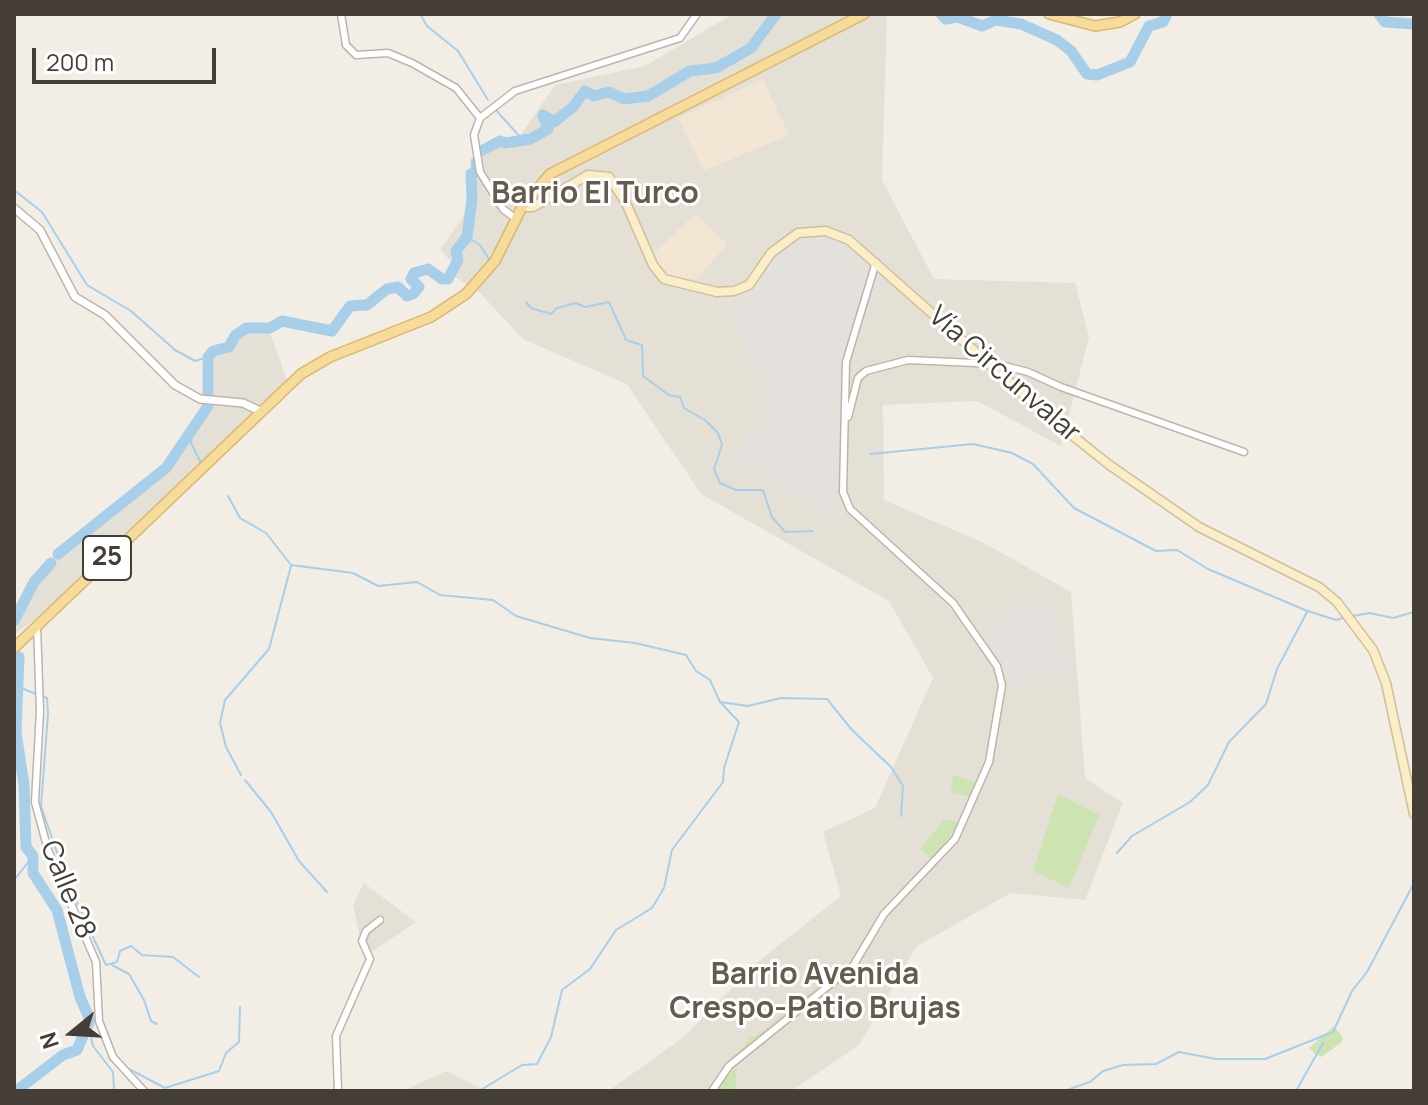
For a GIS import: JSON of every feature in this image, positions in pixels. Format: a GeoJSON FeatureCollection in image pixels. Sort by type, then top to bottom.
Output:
{"type":"FeatureCollection","features":[{"type":"Feature","properties":{"kind":"main road","name":"25"},"geometry":{"type":"LineString","coordinates":[[14,647],[301,374],[330,357],[431,317],[466,294],[495,261],[522,207],[539,184],[563,164],[864,14]]}},
{"type":"Feature","properties":{"kind":"main road"},"geometry":{"type":"LineString","coordinates":[[1049,14],[1095,26],[1120,22],[1135,14]]}},
{"type":"Feature","properties":{"kind":"main road","name":"Vía Circunvalar"},"geometry":{"type":"LineString","coordinates":[[522,207],[533,207],[588,175],[609,177],[626,203],[653,265],[664,279],[690,288],[717,292],[742,289],[755,280],[771,253],[792,236],[806,231],[838,234],[876,262],[1047,415],[1147,493],[1244,552],[1319,587],[1343,609],[1373,650],[1386,683],[1414,814]]}},
{"type":"Feature","properties":{"kind":"street"},"geometry":{"type":"LineString","coordinates":[[341,14],[346,45],[356,55],[388,53],[412,63],[456,88],[480,118]]}},
{"type":"Feature","properties":{"kind":"street"},"geometry":{"type":"LineString","coordinates":[[516,219],[495,197],[480,172],[474,135],[480,118],[515,91],[680,38],[697,14]]}},
{"type":"Feature","properties":{"kind":"street"},"geometry":{"type":"LineString","coordinates":[[14,208],[40,230],[75,297],[105,315],[175,385],[200,399],[243,403],[260,411]]}},
{"type":"Feature","properties":{"kind":"street"},"geometry":{"type":"LineString","coordinates":[[712,1091],[729,1066],[853,966],[884,914],[955,839],[989,762],[1002,685],[997,666],[953,603],[850,509],[841,479],[847,420],[848,348],[876,262]]}},
{"type":"Feature","properties":{"kind":"street"},"geometry":{"type":"LineString","coordinates":[[847,420],[858,378],[866,371],[908,360],[987,364],[1028,372],[1061,387],[1244,452]]}},
{"type":"Feature","properties":{"kind":"street","name":"Calle 28"},"geometry":{"type":"LineString","coordinates":[[37,626],[40,711],[35,802],[48,850],[96,962],[99,1021],[113,1057],[144,1091]]}},
{"type":"Feature","properties":{"kind":"street"},"geometry":{"type":"LineString","coordinates":[[338,1091],[336,1036],[370,959],[362,941],[366,931],[380,920]]}},
{"type":"Feature","properties":{"kind":"shaded area"},"geometry":{"type":"Polygon","coordinates":[[[733,14],[887,14],[882,180],[934,279],[1075,283],[1089,337],[1061,446],[977,401],[883,405],[884,500],[984,543],[1071,592],[1085,778],[1123,803],[1085,900],[1011,893],[917,946],[859,1045],[791,1091],[608,1091],[684,1037],[755,964],[841,896],[823,832],[875,808],[933,678],[889,601],[701,494],[627,384],[523,339],[479,292],[455,277],[459,270],[440,250],[474,201],[476,162],[492,144],[520,136],[555,85],[645,66],[733,14]]]}},
{"type":"Feature","properties":{"kind":"shaded area"},"geometry":{"type":"Polygon","coordinates":[[[763,79],[789,135],[704,171],[678,118],[763,79]]]}},
{"type":"Feature","properties":{"kind":"shaded area"},"geometry":{"type":"Polygon","coordinates":[[[696,213],[727,244],[697,279],[665,277],[654,253],[696,213]]]}},
{"type":"Feature","properties":{"kind":"shaded area"},"geometry":{"type":"Polygon","coordinates":[[[819,231],[839,236],[888,269],[852,347],[834,520],[734,458],[770,398],[722,291],[741,292],[758,280],[770,252],[791,235],[819,231]]]}},
{"type":"Feature","properties":{"kind":"shaded area"},"geometry":{"type":"Polygon","coordinates":[[[269,330],[288,382],[71,591],[14,635],[29,597],[53,562],[166,466],[208,407],[209,359],[230,349],[240,334],[269,330]]]}},
{"type":"Feature","properties":{"kind":"shaded area"},"geometry":{"type":"Polygon","coordinates":[[[1045,597],[1077,672],[1011,688],[980,622],[1045,597]]]}},
{"type":"Feature","properties":{"kind":"shaded area"},"geometry":{"type":"Polygon","coordinates":[[[364,883],[416,922],[364,957],[353,905],[364,883]]]}},
{"type":"Feature","properties":{"kind":"shaded area"},"geometry":{"type":"Polygon","coordinates":[[[446,1071],[486,1091],[403,1091],[446,1071]]]}},
{"type":"Feature","properties":{"kind":"green space"},"geometry":{"type":"Polygon","coordinates":[[[953,775],[978,783],[970,797],[951,792],[953,775]]]}},
{"type":"Feature","properties":{"kind":"green space"},"geometry":{"type":"Polygon","coordinates":[[[1058,794],[1099,815],[1069,888],[1033,871],[1058,794]]]}},
{"type":"Feature","properties":{"kind":"green space"},"geometry":{"type":"Polygon","coordinates":[[[945,819],[959,823],[933,860],[920,849],[945,819]]]}},
{"type":"Feature","properties":{"kind":"green space"},"geometry":{"type":"Polygon","coordinates":[[[820,984],[739,1052],[750,1037],[758,1035],[820,984]]]}},
{"type":"Feature","properties":{"kind":"green space"},"geometry":{"type":"Polygon","coordinates":[[[1334,1026],[1343,1038],[1341,1043],[1321,1057],[1315,1054],[1309,1048],[1334,1026]]]}},
{"type":"Feature","properties":{"kind":"green space"},"geometry":{"type":"Polygon","coordinates":[[[737,1068],[735,1091],[717,1091],[727,1076],[737,1068]]]}},
{"type":"Feature","properties":{"kind":"waterway"},"geometry":{"type":"LineString","coordinates":[[420,14],[427,26],[458,51],[488,100]]}},
{"type":"Feature","properties":{"kind":"waterway"},"geometry":{"type":"LineString","coordinates":[[479,152],[500,141],[530,139],[548,129],[543,115],[554,122],[573,107],[585,91],[594,96],[609,92],[624,99],[648,96],[690,71],[716,68],[751,48],[776,14]]}},
{"type":"Feature","properties":{"kind":"waterway"},"geometry":{"type":"LineString","coordinates":[[941,14],[946,19],[958,17],[982,26],[996,20],[1021,24],[1057,40],[1071,51],[1087,74],[1097,75],[1130,62],[1149,26],[1163,22],[1167,14]]}},
{"type":"Feature","properties":{"kind":"waterway"},"geometry":{"type":"LineString","coordinates":[[1379,14],[1385,22],[1414,24]]}},
{"type":"Feature","properties":{"kind":"waterway"},"geometry":{"type":"LineString","coordinates":[[495,109],[522,139]]}},
{"type":"Feature","properties":{"kind":"waterway"},"geometry":{"type":"LineString","coordinates":[[208,395],[208,357],[213,351],[229,347],[235,336],[246,328],[270,328],[282,321],[332,331],[350,306],[367,305],[387,289],[398,287],[407,296],[413,294],[419,287],[411,279],[414,273],[428,269],[442,279],[448,279],[458,260],[456,251],[467,237],[472,199],[471,174],[477,171],[476,162]]}},
{"type":"Feature","properties":{"kind":"waterway"},"geometry":{"type":"LineString","coordinates":[[14,190],[42,212],[87,285],[131,311],[175,350],[195,361],[208,357]]}},
{"type":"Feature","properties":{"kind":"waterway"},"geometry":{"type":"LineString","coordinates":[[467,237],[480,245],[489,259]]}},
{"type":"Feature","properties":{"kind":"waterway"},"geometry":{"type":"LineString","coordinates":[[526,302],[531,308],[551,314],[557,308],[576,303],[585,307],[609,302],[626,340],[642,345],[643,376],[669,395],[680,397],[684,408],[705,420],[718,433],[722,445],[714,469],[720,483],[736,490],[763,490],[772,517],[785,532],[813,531]]}},
{"type":"Feature","properties":{"kind":"waterway"},"geometry":{"type":"LineString","coordinates":[[58,554],[166,468],[208,406]]}},
{"type":"Feature","properties":{"kind":"waterway"},"geometry":{"type":"LineString","coordinates":[[193,424],[191,443],[201,463]]}},
{"type":"Feature","properties":{"kind":"waterway"},"geometry":{"type":"LineString","coordinates":[[870,454],[973,444],[1012,453],[1033,464],[1074,508],[1156,551],[1177,550],[1208,569],[1305,610],[1336,620],[1343,618]]}},
{"type":"Feature","properties":{"kind":"waterway"},"geometry":{"type":"LineString","coordinates":[[228,496],[240,518],[266,533],[291,565],[353,573],[378,586],[417,582],[440,595],[493,600],[516,616],[590,638],[635,643],[686,655],[696,671],[710,680],[720,702],[739,722],[724,768],[723,782],[672,850],[664,888],[652,908],[616,930],[590,969],[562,990],[551,1037],[537,1064],[522,1065],[479,1091]]}},
{"type":"Feature","properties":{"kind":"waterway"},"geometry":{"type":"LineString","coordinates":[[14,621],[34,582],[51,563]]}},
{"type":"Feature","properties":{"kind":"waterway"},"geometry":{"type":"LineString","coordinates":[[241,775],[226,747],[220,723],[225,700],[269,649],[291,566]]}},
{"type":"Feature","properties":{"kind":"waterway"},"geometry":{"type":"LineString","coordinates":[[1117,853],[1132,836],[1190,802],[1208,785],[1229,742],[1266,704],[1277,669],[1307,612]]}},
{"type":"Feature","properties":{"kind":"waterway"},"geometry":{"type":"LineString","coordinates":[[1353,616],[1370,613],[1393,618],[1414,612]]}},
{"type":"Feature","properties":{"kind":"waterway"},"geometry":{"type":"LineString","coordinates":[[14,657],[19,657],[16,732],[24,785],[26,847],[33,856],[33,873],[57,910],[80,997],[90,1020],[77,1050],[63,1055],[16,1091]]}},
{"type":"Feature","properties":{"kind":"waterway"},"geometry":{"type":"LineString","coordinates":[[17,686],[36,694]]}},
{"type":"Feature","properties":{"kind":"waterway"},"geometry":{"type":"LineString","coordinates":[[42,696],[47,698],[48,714],[41,806],[66,879],[106,965],[117,962],[120,951],[131,946],[142,955],[173,957],[199,977]]}},
{"type":"Feature","properties":{"kind":"waterway"},"geometry":{"type":"LineString","coordinates":[[720,702],[748,706],[781,698],[827,699],[852,730],[891,767],[903,786],[901,816]]}},
{"type":"Feature","properties":{"kind":"waterway"},"geometry":{"type":"LineString","coordinates":[[245,780],[271,812],[299,861],[327,892]]}},
{"type":"Feature","properties":{"kind":"waterway"},"geometry":{"type":"LineString","coordinates":[[14,880],[33,856]]}},
{"type":"Feature","properties":{"kind":"waterway"},"geometry":{"type":"LineString","coordinates":[[1064,1091],[1090,1082],[1103,1071],[1123,1065],[1156,1064],[1179,1052],[1216,1059],[1265,1059],[1333,1032],[1352,991],[1367,972],[1414,883]]}},
{"type":"Feature","properties":{"kind":"waterway"},"geometry":{"type":"LineString","coordinates":[[112,965],[129,974],[144,1000],[151,1021],[157,1024]]}},
{"type":"Feature","properties":{"kind":"waterway"},"geometry":{"type":"LineString","coordinates":[[129,1069],[165,1088],[219,1071],[226,1053],[239,1042],[240,1007]]}},
{"type":"Feature","properties":{"kind":"waterway"},"geometry":{"type":"LineString","coordinates":[[89,1028],[93,1046],[113,1072],[114,1091]]}},
{"type":"Feature","properties":{"kind":"waterway"},"geometry":{"type":"LineString","coordinates":[[1296,1091],[1323,1043]]}},
{"type":"Feature","properties":{"kind":"district","name":"Barrio El Turco"},"geometry":{"type":"Point","coordinates":[595,195]}},
{"type":"Feature","properties":{"kind":"district","name":"Barrio Avenida Crespo-Patio Brujas"},"geometry":{"type":"Point","coordinates":[815,993]}}]}
